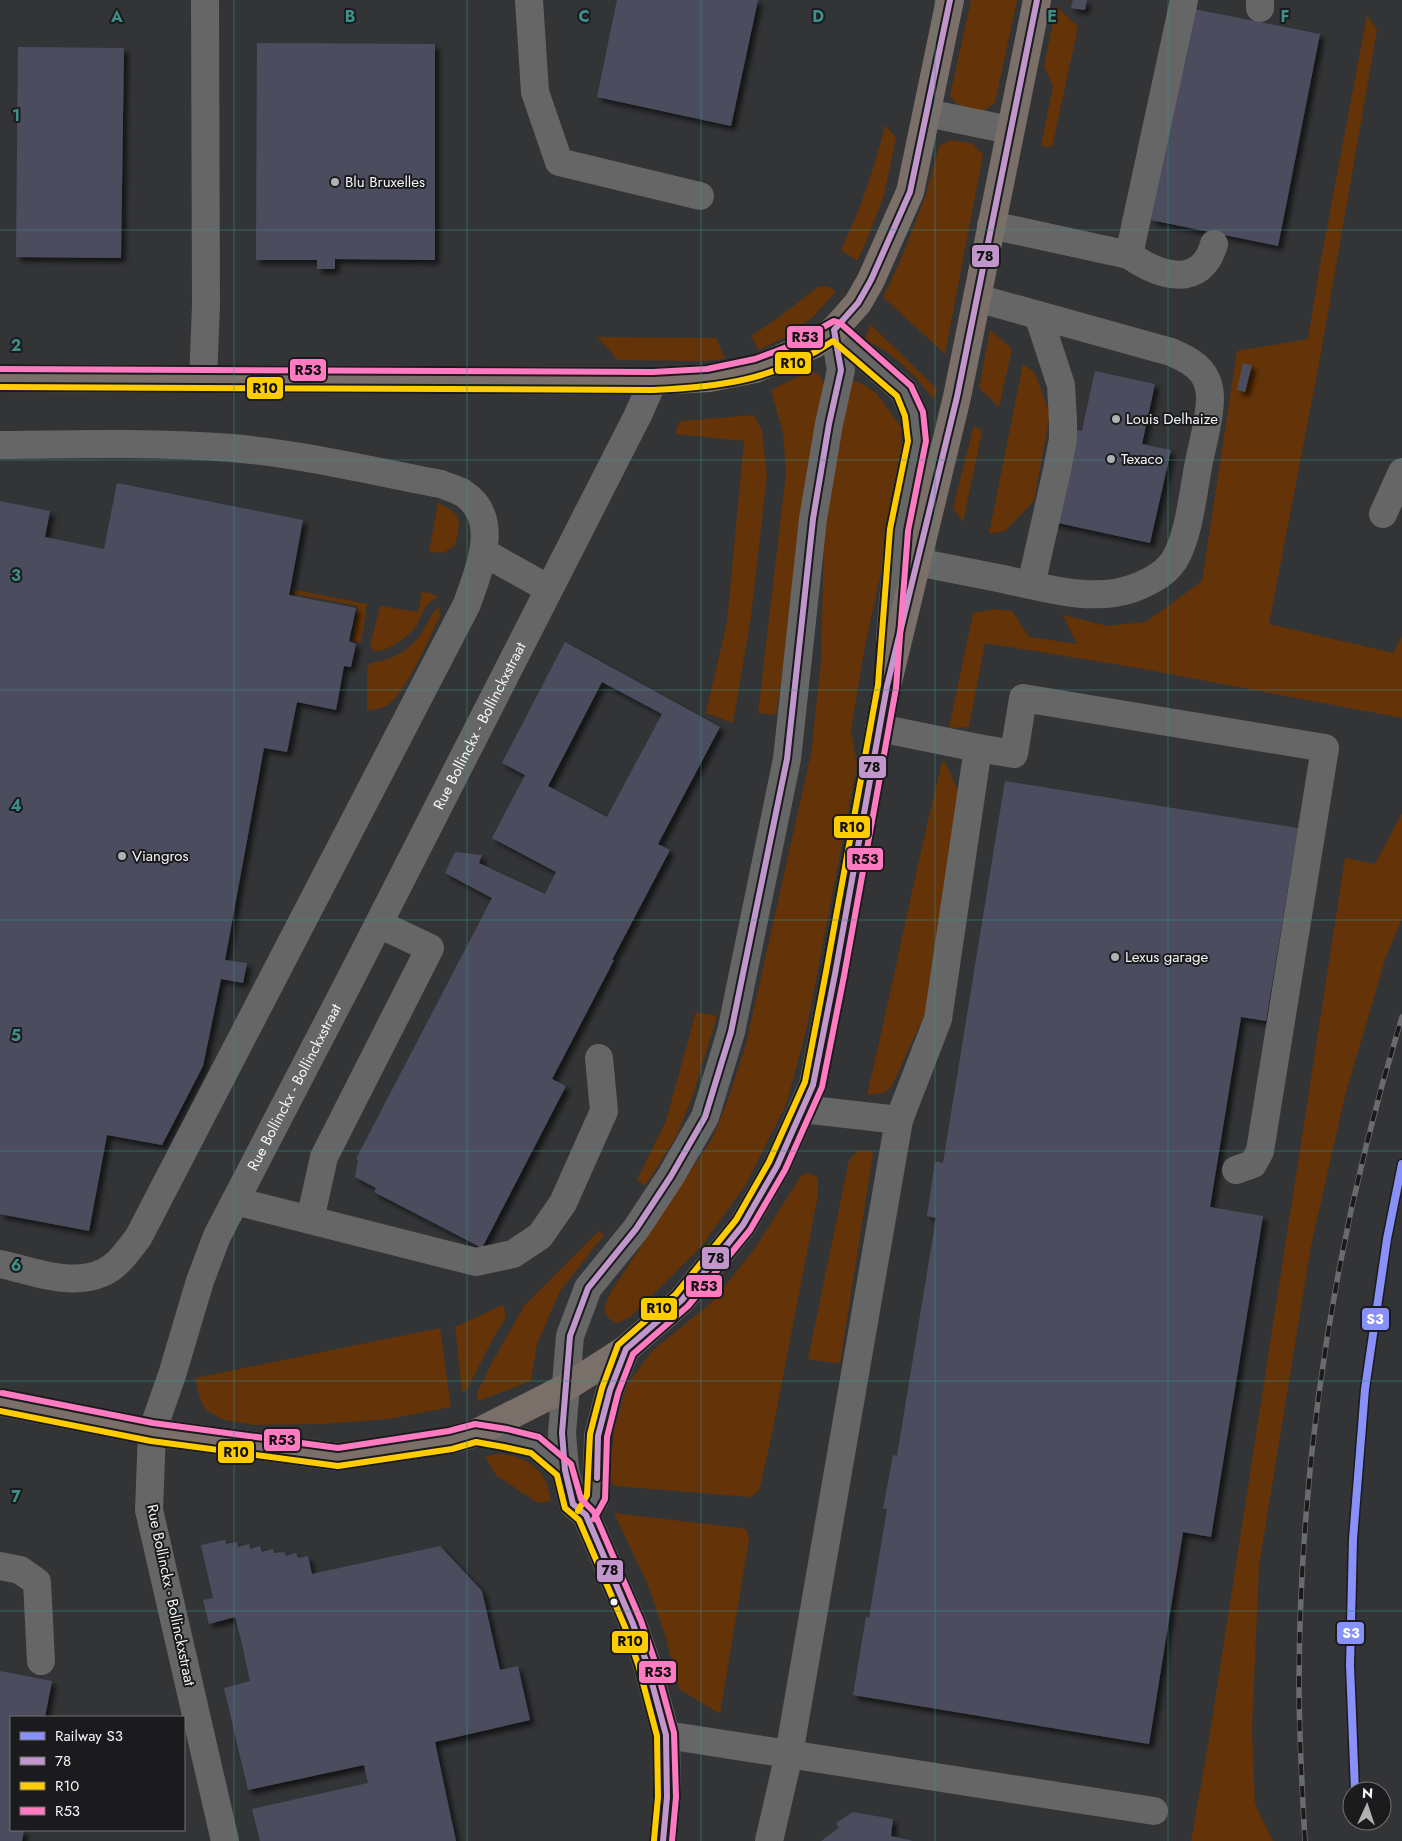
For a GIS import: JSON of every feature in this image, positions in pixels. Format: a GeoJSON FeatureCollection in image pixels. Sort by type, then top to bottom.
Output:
{"type":"FeatureCollection","features":[{"type":"Feature","properties":{"kind":"highway"},"geometry":{"type":"LineString","coordinates":[[0,378],[654,381],[709,378],[755,369],[815,344],[834,330],[858,303],[872,280],[910,192],[950,0]]}},
{"type":"Feature","properties":{"kind":"highway"},"geometry":{"type":"LineString","coordinates":[[0,1402],[152,1432],[338,1457],[451,1440],[476,1433],[565,1388],[626,1349],[682,1300],[743,1225],[777,1166],[812,1085],[836,974],[887,686],[957,397],[1036,0]]}},
{"type":"Feature","properties":{"kind":"street"},"geometry":{"type":"LineString","coordinates":[[203,379],[206,306],[205,0]]}},
{"type":"Feature","properties":{"kind":"street"},"geometry":{"type":"LineString","coordinates":[[529,0],[535,92],[558,162],[700,196]]}},
{"type":"Feature","properties":{"kind":"street"},"geometry":{"type":"LineString","coordinates":[[1129,255],[1184,0]]}},
{"type":"Feature","properties":{"kind":"street"},"geometry":{"type":"LineString","coordinates":[[926,113],[1010,130]]}},
{"type":"Feature","properties":{"kind":"street"},"geometry":{"type":"LineString","coordinates":[[991,225],[1129,255],[1154,270],[1181,274],[1192,273],[1202,268],[1212,252],[1214,244]]}},
{"type":"Feature","properties":{"kind":"street"},"geometry":{"type":"LineString","coordinates":[[917,562],[1031,585],[1088,594],[1111,594],[1133,589],[1165,572],[1176,558],[1185,533],[1209,409],[1210,396],[1206,377],[1200,370],[1182,357],[1171,352],[977,298]]}},
{"type":"Feature","properties":{"kind":"street"},"geometry":{"type":"LineString","coordinates":[[1031,585],[1058,470],[1063,421],[1061,385],[1038,315]]}},
{"type":"Feature","properties":{"kind":"street"},"geometry":{"type":"LineString","coordinates":[[834,330],[904,391],[914,414],[917,441],[899,530],[887,686]]}},
{"type":"Feature","properties":{"kind":"street"},"geometry":{"type":"LineString","coordinates":[[663,1841],[667,1796],[666,1735],[646,1661],[633,1624],[586,1515],[573,1504],[565,1470],[562,1433],[570,1336],[588,1288],[636,1230],[671,1176],[695,1134],[704,1117],[731,1032],[787,759],[813,519],[829,424],[841,370],[834,330]]}},
{"type":"Feature","properties":{"kind":"street","name":"Rue Bollinckx - Bollinckxstraat"},"geometry":{"type":"LineString","coordinates":[[225,1841],[150,1510],[152,1432],[172,1376],[200,1281],[217,1236],[379,924],[654,381]]}},
{"type":"Feature","properties":{"kind":"street"},"geometry":{"type":"LineString","coordinates":[[0,445],[149,444],[233,448],[294,456],[441,484],[463,493],[477,506],[485,523],[483,552],[467,604],[138,1238],[119,1261],[103,1273],[83,1278],[61,1277],[0,1264]]}},
{"type":"Feature","properties":{"kind":"street"},"geometry":{"type":"LineString","coordinates":[[1383,514],[1402,472]]}},
{"type":"Feature","properties":{"kind":"street"},"geometry":{"type":"LineString","coordinates":[[483,552],[550,589]]}},
{"type":"Feature","properties":{"kind":"street"},"geometry":{"type":"LineString","coordinates":[[879,728],[1014,754],[1023,698],[1325,748],[1260,1151],[1253,1164],[1236,1170]]}},
{"type":"Feature","properties":{"kind":"street"},"geometry":{"type":"LineString","coordinates":[[769,1841],[789,1754],[899,1120],[938,1019],[978,748]]}},
{"type":"Feature","properties":{"kind":"street"},"geometry":{"type":"LineString","coordinates":[[310,1220],[324,1157],[430,948],[379,924]]}},
{"type":"Feature","properties":{"kind":"street"},"geometry":{"type":"LineString","coordinates":[[235,1201],[476,1262],[513,1254],[540,1236],[563,1204],[604,1112],[599,1058]]}},
{"type":"Feature","properties":{"kind":"street"},"geometry":{"type":"LineString","coordinates":[[802,1109],[899,1120]]}},
{"type":"Feature","properties":{"kind":"street"},"geometry":{"type":"LineString","coordinates":[[586,1515],[596,1498],[598,1436],[610,1390],[626,1349]]}},
{"type":"Feature","properties":{"kind":"street"},"geometry":{"type":"LineString","coordinates":[[476,1433],[506,1438],[535,1446],[565,1470]]}},
{"type":"Feature","properties":{"kind":"street"},"geometry":{"type":"LineString","coordinates":[[0,1566],[20,1570],[38,1582],[41,1661]]}},
{"type":"Feature","properties":{"kind":"street"},"geometry":{"type":"LineString","coordinates":[[666,1735],[1154,1811]]}},
{"type":"Feature","properties":{"kind":"shaded area"},"geometry":{"type":"Polygon","coordinates":[[[971,0],[1017,0],[995,103],[980,113],[961,109],[950,96],[971,0]]]}},
{"type":"Feature","properties":{"kind":"shaded area"},"geometry":{"type":"Polygon","coordinates":[[[1056,6],[1078,27],[1052,147],[1041,146],[1053,86],[1044,67],[1056,6]]]}},
{"type":"Feature","properties":{"kind":"shaded area"},"geometry":{"type":"Polygon","coordinates":[[[1367,15],[1377,30],[1320,358],[1269,624],[1393,653],[1402,636],[1402,718],[1138,668],[985,643],[969,727],[949,728],[973,613],[996,609],[1012,611],[1029,637],[1077,644],[1063,615],[1107,626],[1146,622],[1202,581],[1237,351],[1308,339],[1367,15]]]}},
{"type":"Feature","properties":{"kind":"shaded area"},"geometry":{"type":"Polygon","coordinates":[[[885,125],[896,138],[884,195],[857,261],[841,250],[866,189],[885,125]]]}},
{"type":"Feature","properties":{"kind":"shaded area"},"geometry":{"type":"Polygon","coordinates":[[[951,140],[972,143],[983,155],[945,354],[883,297],[901,259],[926,195],[939,146],[951,140]]]}},
{"type":"Feature","properties":{"kind":"shaded area"},"geometry":{"type":"Polygon","coordinates":[[[819,286],[829,287],[836,291],[814,316],[790,335],[759,350],[751,336],[819,286]]]}},
{"type":"Feature","properties":{"kind":"shaded area"},"geometry":{"type":"Polygon","coordinates":[[[870,324],[937,389],[934,400],[895,358],[865,340],[870,324]]]}},
{"type":"Feature","properties":{"kind":"shaded area"},"geometry":{"type":"Polygon","coordinates":[[[990,330],[1012,349],[999,407],[979,388],[990,330]]]}},
{"type":"Feature","properties":{"kind":"shaded area"},"geometry":{"type":"Polygon","coordinates":[[[597,337],[716,338],[725,359],[705,361],[618,360],[597,337]]]}},
{"type":"Feature","properties":{"kind":"shaded area"},"geometry":{"type":"Polygon","coordinates":[[[1023,364],[1035,373],[1050,415],[1034,501],[1005,531],[989,534],[1023,364]]]}},
{"type":"Feature","properties":{"kind":"shaded area"},"geometry":{"type":"Polygon","coordinates":[[[815,372],[822,378],[824,392],[776,715],[758,713],[786,473],[783,433],[771,390],[803,374],[815,372]]]}},
{"type":"Feature","properties":{"kind":"shaded area"},"geometry":{"type":"Polygon","coordinates":[[[852,380],[865,385],[877,394],[901,427],[902,454],[888,539],[865,646],[851,730],[857,766],[807,1027],[786,1105],[745,1186],[700,1248],[630,1317],[618,1323],[609,1319],[604,1309],[610,1293],[713,1137],[730,1094],[746,1044],[811,754],[821,662],[824,538],[831,475],[852,380]]]}},
{"type":"Feature","properties":{"kind":"shaded area"},"geometry":{"type":"Polygon","coordinates":[[[754,415],[762,430],[767,476],[751,617],[733,723],[706,713],[727,622],[744,441],[675,434],[680,421],[754,415]]]}},
{"type":"Feature","properties":{"kind":"shaded area"},"geometry":{"type":"Polygon","coordinates":[[[974,425],[982,432],[963,522],[953,508],[974,425]]]}},
{"type":"Feature","properties":{"kind":"shaded area"},"geometry":{"type":"Polygon","coordinates":[[[438,503],[456,515],[459,524],[455,545],[443,553],[429,552],[438,503]]]}},
{"type":"Feature","properties":{"kind":"shaded area"},"geometry":{"type":"Polygon","coordinates":[[[295,590],[367,604],[361,642],[352,641],[358,606],[294,594],[295,590]]]}},
{"type":"Feature","properties":{"kind":"shaded area"},"geometry":{"type":"Polygon","coordinates":[[[422,592],[438,597],[428,604],[413,630],[389,648],[373,651],[370,645],[380,606],[418,612],[422,592]]]}},
{"type":"Feature","properties":{"kind":"shaded area"},"geometry":{"type":"Polygon","coordinates":[[[439,606],[440,616],[418,663],[403,687],[389,704],[373,710],[367,710],[367,669],[370,663],[386,660],[400,654],[417,639],[439,606]]]}},
{"type":"Feature","properties":{"kind":"shaded area"},"geometry":{"type":"Polygon","coordinates":[[[942,762],[945,762],[963,801],[927,1009],[892,1086],[884,1093],[867,1095],[923,845],[942,762]]]}},
{"type":"Feature","properties":{"kind":"shaded area"},"geometry":{"type":"Polygon","coordinates":[[[1402,813],[1402,918],[1385,959],[1345,1096],[1311,1246],[1259,1566],[1252,1729],[1255,1804],[1273,1841],[1191,1841],[1209,1739],[1345,858],[1375,864],[1402,813]]]}},
{"type":"Feature","properties":{"kind":"shaded area"},"geometry":{"type":"Polygon","coordinates":[[[696,1012],[717,1016],[693,1095],[676,1137],[645,1186],[637,1180],[666,1121],[696,1012]]]}},
{"type":"Feature","properties":{"kind":"shaded area"},"geometry":{"type":"Polygon","coordinates":[[[857,1151],[869,1151],[873,1154],[840,1364],[808,1359],[849,1160],[857,1151]]]}},
{"type":"Feature","properties":{"kind":"shaded area"},"geometry":{"type":"Polygon","coordinates":[[[809,1173],[818,1178],[818,1195],[772,1434],[759,1491],[750,1497],[615,1486],[609,1481],[614,1431],[627,1385],[652,1351],[712,1302],[755,1248],[801,1176],[809,1173]]]}},
{"type":"Feature","properties":{"kind":"shaded area"},"geometry":{"type":"Polygon","coordinates":[[[599,1231],[604,1235],[560,1291],[537,1344],[531,1381],[478,1401],[477,1393],[490,1366],[524,1306],[599,1231]]]}},
{"type":"Feature","properties":{"kind":"shaded area"},"geometry":{"type":"Polygon","coordinates":[[[503,1305],[506,1317],[466,1391],[462,1392],[455,1327],[503,1305]]]}},
{"type":"Feature","properties":{"kind":"shaded area"},"geometry":{"type":"Polygon","coordinates":[[[440,1328],[451,1407],[389,1419],[322,1424],[254,1425],[224,1420],[206,1410],[200,1399],[195,1378],[440,1328]]]}},
{"type":"Feature","properties":{"kind":"shaded area"},"geometry":{"type":"Polygon","coordinates":[[[496,1454],[525,1460],[537,1469],[546,1482],[551,1501],[538,1503],[497,1476],[485,1457],[496,1454]]]}},
{"type":"Feature","properties":{"kind":"shaded area"},"geometry":{"type":"Polygon","coordinates":[[[614,1513],[747,1530],[749,1539],[720,1714],[679,1689],[665,1635],[648,1585],[614,1513]]]}},
{"type":"Feature","properties":{"kind":"building"},"geometry":{"type":"Polygon","coordinates":[[[617,0],[758,0],[731,126],[597,97],[617,0]]]}},
{"type":"Feature","properties":{"kind":"building"},"geometry":{"type":"Polygon","coordinates":[[[1073,0],[1087,0],[1085,10],[1071,8],[1073,0]]]}},
{"type":"Feature","properties":{"kind":"building"},"geometry":{"type":"Polygon","coordinates":[[[1194,9],[1320,34],[1278,246],[1151,220],[1194,9]]]}},
{"type":"Feature","properties":{"kind":"building"},"geometry":{"type":"Polygon","coordinates":[[[257,43],[435,44],[435,260],[335,259],[335,269],[317,269],[317,260],[256,260],[257,43]]]}},
{"type":"Feature","properties":{"kind":"building"},"geometry":{"type":"Polygon","coordinates":[[[18,47],[124,48],[121,258],[16,257],[18,47]]]}},
{"type":"Feature","properties":{"kind":"building"},"geometry":{"type":"Polygon","coordinates":[[[1243,363],[1252,365],[1245,392],[1237,390],[1243,363]]]}},
{"type":"Feature","properties":{"kind":"building"},"geometry":{"type":"Polygon","coordinates":[[[1095,371],[1155,384],[1142,444],[1171,450],[1150,543],[1035,518],[1056,425],[1082,431],[1095,371]]]}},
{"type":"Feature","properties":{"kind":"building","name":"Viangros"},"geometry":{"type":"Polygon","coordinates":[[[117,483],[303,520],[289,595],[356,608],[349,641],[356,644],[351,667],[344,666],[336,710],[297,702],[287,752],[264,748],[225,960],[247,963],[243,983],[221,979],[203,1066],[162,1145],[107,1135],[89,1231],[0,1214],[0,501],[50,511],[45,537],[104,549],[117,483]]]}},
{"type":"Feature","properties":{"kind":"building"},"geometry":{"type":"Polygon","coordinates":[[[565,642],[720,727],[658,844],[670,850],[552,1079],[566,1086],[482,1248],[374,1192],[376,1188],[355,1177],[358,1160],[356,1159],[492,898],[445,873],[455,852],[482,855],[479,863],[545,894],[556,872],[492,838],[525,775],[502,763],[565,642]],[[602,682],[548,786],[607,817],[662,714],[602,682]]]}},
{"type":"Feature","properties":{"kind":"building"},"geometry":{"type":"Polygon","coordinates":[[[1005,781],[1298,828],[1266,1021],[1241,1017],[1210,1207],[1263,1216],[1211,1537],[1183,1532],[1149,1744],[853,1695],[866,1617],[869,1618],[887,1509],[883,1509],[893,1455],[897,1456],[936,1218],[927,1216],[935,1161],[943,1163],[1005,781]]]}},
{"type":"Feature","properties":{"kind":"building"},"geometry":{"type":"Polygon","coordinates":[[[225,1540],[226,1544],[237,1542],[238,1547],[249,1544],[250,1549],[260,1546],[262,1552],[273,1549],[274,1553],[284,1552],[286,1556],[296,1553],[298,1558],[308,1556],[312,1574],[440,1546],[482,1591],[500,1670],[518,1666],[530,1720],[435,1742],[456,1841],[260,1841],[252,1809],[368,1783],[364,1765],[248,1790],[224,1688],[250,1681],[241,1640],[235,1617],[209,1624],[203,1600],[213,1598],[201,1545],[225,1540]]]}},
{"type":"Feature","properties":{"kind":"building"},"geometry":{"type":"Polygon","coordinates":[[[0,1671],[52,1681],[45,1716],[10,1716],[10,1831],[24,1831],[22,1841],[0,1841],[0,1671]]]}},
{"type":"Feature","properties":{"kind":"building"},"geometry":{"type":"Polygon","coordinates":[[[853,1812],[893,1819],[891,1836],[913,1841],[821,1841],[839,1828],[836,1823],[853,1812]]]}},
{"type":"Feature","properties":{"kind":"railway"},"geometry":{"type":"LineString","coordinates":[[1305,1841],[1299,1682],[1301,1598],[1306,1513],[1315,1429],[1326,1345],[1358,1180],[1402,1017]]}},
{"type":"Feature","properties":{"kind":"rail line","name":"S3"},"geometry":{"type":"LineString","coordinates":[[1355,1781],[1350,1665],[1353,1539],[1365,1389],[1387,1239],[1402,1164]]}},
{"type":"Feature","properties":{"kind":"transit line","name":"78"},"geometry":{"type":"LineString","coordinates":[[663,1841],[667,1797],[666,1735],[646,1661],[633,1624],[586,1515],[573,1504],[565,1470],[562,1433],[570,1336],[588,1288],[636,1229],[671,1176],[705,1117],[731,1032],[787,759],[813,519],[829,424],[841,370],[834,330],[858,303],[871,280],[910,192],[950,0]]}},
{"type":"Feature","properties":{"kind":"transit line","name":"78"},"geometry":{"type":"LineString","coordinates":[[597,1478],[598,1436],[610,1390],[626,1349],[682,1300],[743,1225],[777,1166],[813,1085],[887,686],[957,397],[1037,0]]}},
{"type":"Feature","properties":{"kind":"transit line","name":"R53"},"geometry":{"type":"LineString","coordinates":[[0,369],[653,372],[707,369],[755,359],[787,347],[834,321],[840,323],[911,386],[923,412],[926,441],[908,531],[896,688],[822,1087],[785,1170],[750,1230],[688,1306],[633,1354],[618,1393],[607,1437],[605,1499],[594,1519]]}},
{"type":"Feature","properties":{"kind":"transit line","name":"R10"},"geometry":{"type":"LineString","coordinates":[[0,387],[678,389],[725,383],[768,373],[790,365],[833,341],[897,396],[905,416],[908,441],[890,529],[878,685],[805,1082],[769,1162],[736,1220],[676,1294],[618,1345],[602,1388],[590,1434],[587,1495],[578,1511]]}},
{"type":"Feature","properties":{"kind":"transit line","name":"R53"},"geometry":{"type":"LineString","coordinates":[[2,1393],[153,1423],[338,1448],[449,1431],[475,1424],[539,1437],[571,1464],[581,1499],[594,1512],[641,1621],[654,1659],[674,1733],[676,1797],[672,1841]]}},
{"type":"Feature","properties":{"kind":"transit line","name":"R10"},"geometry":{"type":"LineString","coordinates":[[0,1411],[151,1441],[338,1466],[452,1449],[476,1442],[531,1453],[557,1475],[565,1508],[579,1520],[625,1627],[638,1664],[657,1736],[658,1797],[654,1840]]}},
{"type":"Feature","properties":{"kind":"place","name":"Blu Bruxelles"},"geometry":{"type":"Point","coordinates":[335,182]}},
{"type":"Feature","properties":{"kind":"place","name":"Louis Delhaize"},"geometry":{"type":"Point","coordinates":[1116,419]}},
{"type":"Feature","properties":{"kind":"place","name":"Texaco"},"geometry":{"type":"Point","coordinates":[1111,459]}},
{"type":"Feature","properties":{"kind":"place","name":"Viangros"},"geometry":{"type":"Point","coordinates":[122,856]}},
{"type":"Feature","properties":{"kind":"place","name":"Lexus garage"},"geometry":{"type":"Point","coordinates":[1115,957]}}]}
